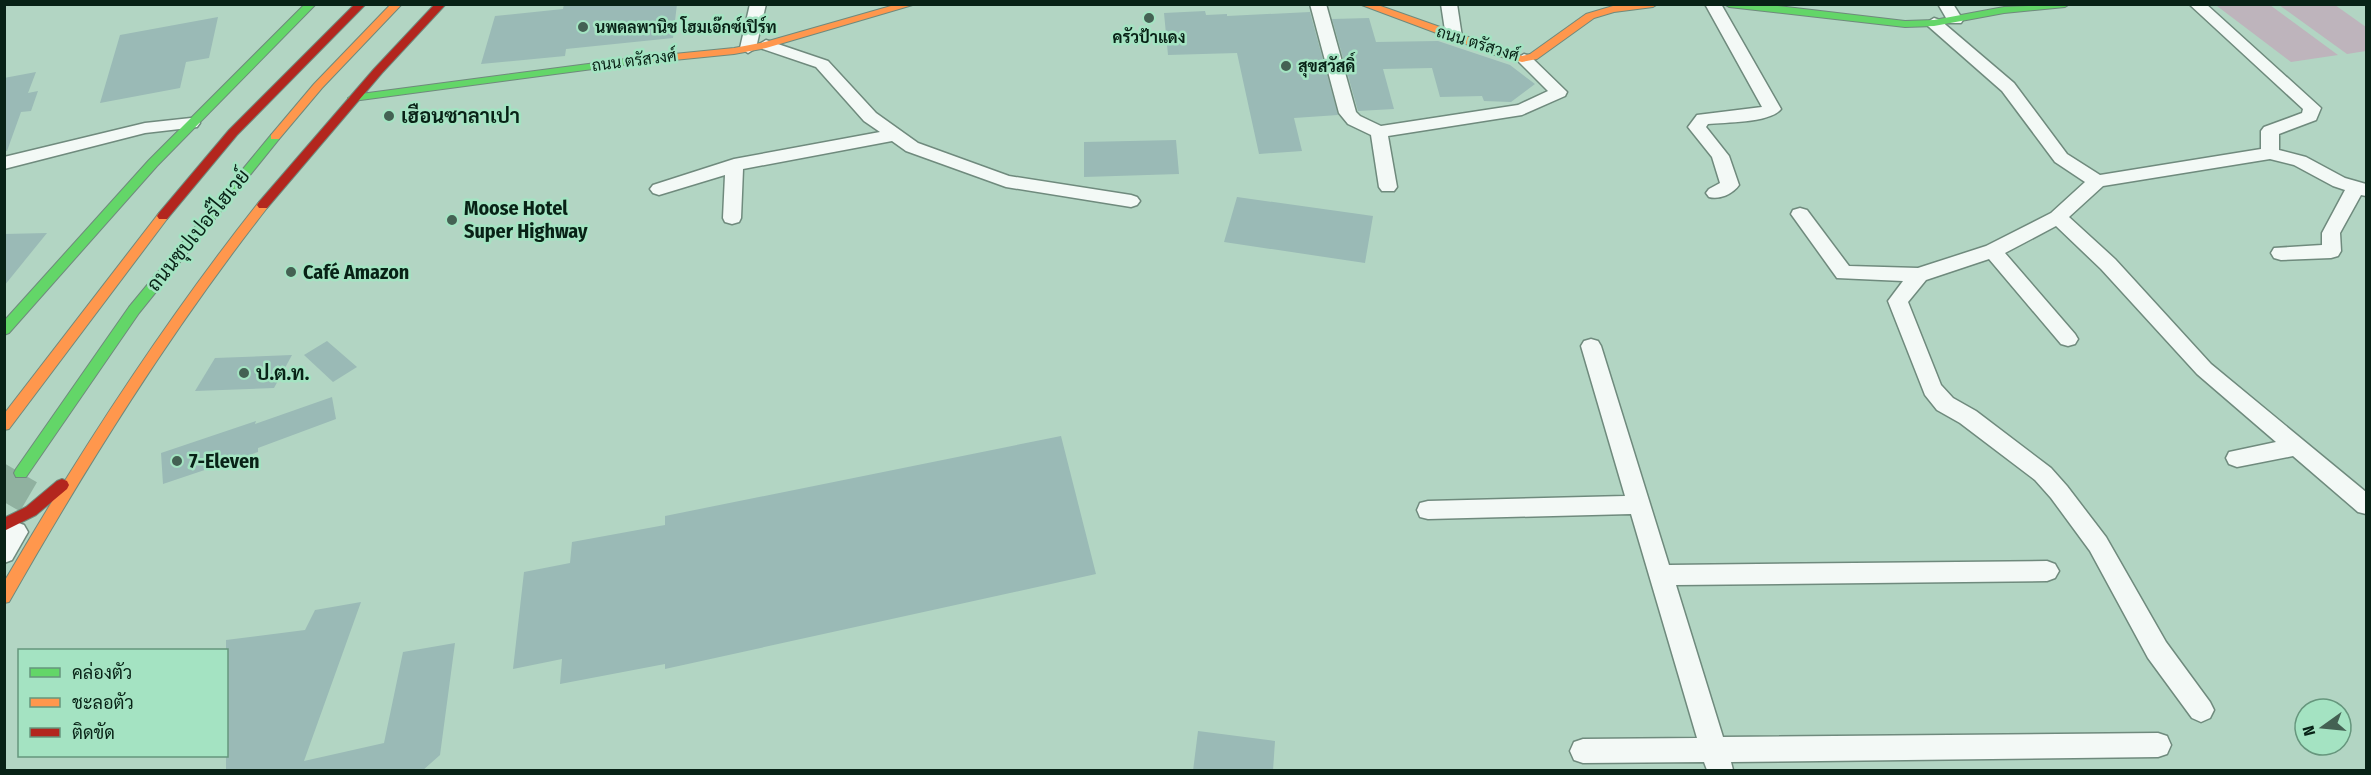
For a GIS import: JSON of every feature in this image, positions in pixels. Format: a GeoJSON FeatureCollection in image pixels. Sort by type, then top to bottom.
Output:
{"type":"FeatureCollection","features":[{"type":"Feature","properties":{"kind":"main road"},"geometry":{"type":"LineString","coordinates":[[4,330],[87,234],[191,123],[311,4]]}},
{"type":"Feature","properties":{"kind":"main road","name":"ถนนซุปเปอร์ไฮเวย์"},"geometry":{"type":"LineString","coordinates":[[4,425],[193,177],[281,82],[361,4]]}},
{"type":"Feature","properties":{"kind":"main road","name":"ถนนซุปเปอร์ไฮเวย์"},"geometry":{"type":"LineString","coordinates":[[21,473],[134,310],[234,184],[318,86],[396,4]]}},
{"type":"Feature","properties":{"kind":"main road"},"geometry":{"type":"LineString","coordinates":[[4,597],[9,582],[74,473],[170,331],[223,259],[273,194],[353,98],[441,4]]}},
{"type":"Feature","properties":{"kind":"main road","name":"ถนน ตรัสวงศ์"},"geometry":{"type":"LineString","coordinates":[[353,98],[766,45],[911,4]]}},
{"type":"Feature","properties":{"kind":"main road","name":"ถนน ตรัสวงศ์"},"geometry":{"type":"LineString","coordinates":[[1364,4],[1394,11],[1454,37],[1502,54],[1524,59],[1542,53],[1563,33],[1590,16],[1653,4]]}},
{"type":"Feature","properties":{"kind":"main road"},"geometry":{"type":"LineString","coordinates":[[1729,4],[1905,24],[1935,23],[2004,10],[2064,4]]}},
{"type":"Feature","properties":{"kind":"main road"},"geometry":{"type":"LineString","coordinates":[[4,525],[47,499],[74,473]]}},
{"type":"Feature","properties":{"kind":"street"},"geometry":{"type":"LineString","coordinates":[[748,48],[758,4]]}},
{"type":"Feature","properties":{"kind":"street"},"geometry":{"type":"LineString","coordinates":[[1317,4],[1348,113],[1354,120],[1379,132],[1522,110],[1559,92],[1524,59]]}},
{"type":"Feature","properties":{"kind":"street"},"geometry":{"type":"LineString","coordinates":[[1449,4],[1454,37]]}},
{"type":"Feature","properties":{"kind":"street"},"geometry":{"type":"LineString","coordinates":[[1713,4],[1772,109],[1762,113],[1703,119],[1697,127],[1720,156],[1730,185],[1715,193]]}},
{"type":"Feature","properties":{"kind":"street"},"geometry":{"type":"LineString","coordinates":[[1945,4],[1955,20]]}},
{"type":"Feature","properties":{"kind":"street"},"geometry":{"type":"LineString","coordinates":[[2196,4],[2312,108],[2310,116],[2270,131],[2271,153]]}},
{"type":"Feature","properties":{"kind":"street"},"geometry":{"type":"LineString","coordinates":[[1935,23],[2008,87],[2061,158],[2097,181]]}},
{"type":"Feature","properties":{"kind":"street"},"geometry":{"type":"LineString","coordinates":[[766,45],[822,64],[870,117],[912,147],[1006,181],[1131,201]]}},
{"type":"Feature","properties":{"kind":"street"},"geometry":{"type":"LineString","coordinates":[[4,163],[145,128],[191,123]]}},
{"type":"Feature","properties":{"kind":"street"},"geometry":{"type":"LineString","coordinates":[[1379,132],[1388,187]]}},
{"type":"Feature","properties":{"kind":"street"},"geometry":{"type":"LineString","coordinates":[[659,189],[734,165],[895,135]]}},
{"type":"Feature","properties":{"kind":"street"},"geometry":{"type":"LineString","coordinates":[[1800,214],[1844,273],[1919,275],[1993,251],[2058,217],[2097,181],[2271,153],[2300,161],[2339,183],[2361,189],[2331,233],[2331,251],[2282,253]]}},
{"type":"Feature","properties":{"kind":"street"},"geometry":{"type":"LineString","coordinates":[[732,218],[734,165]]}},
{"type":"Feature","properties":{"kind":"street"},"geometry":{"type":"LineString","coordinates":[[2058,217],[2108,264],[2204,369],[2367,506]]}},
{"type":"Feature","properties":{"kind":"street"},"geometry":{"type":"LineString","coordinates":[[1993,251],[2068,339]]}},
{"type":"Feature","properties":{"kind":"street"},"geometry":{"type":"LineString","coordinates":[[1919,275],[1898,301],[1932,389],[1945,404],[1968,417],[2043,474],[2059,492],[2098,544],[2157,650],[2201,710]]}},
{"type":"Feature","properties":{"kind":"street"},"geometry":{"type":"LineString","coordinates":[[1591,346],[1717,760]]}},
{"type":"Feature","properties":{"kind":"street"},"geometry":{"type":"LineString","coordinates":[[2237,458],[2296,447]]}},
{"type":"Feature","properties":{"kind":"street"},"geometry":{"type":"LineString","coordinates":[[1428,510],[1640,505]]}},
{"type":"Feature","properties":{"kind":"street"},"geometry":{"type":"LineString","coordinates":[[4,537],[16,532],[4,553]]}},
{"type":"Feature","properties":{"kind":"street"},"geometry":{"type":"LineString","coordinates":[[1661,575],[2048,571]]}},
{"type":"Feature","properties":{"kind":"street"},"geometry":{"type":"LineString","coordinates":[[1583,751],[1717,760],[2158,745]]}},
{"type":"Feature","properties":{"kind":"shaded area"},"geometry":{"type":"Polygon","coordinates":[[[2225,4],[2270,5],[2338,55],[2291,62],[2217,6],[2225,4]]]}},
{"type":"Feature","properties":{"kind":"shaded area"},"geometry":{"type":"Polygon","coordinates":[[[2279,5],[2335,5],[2366,27],[2366,51],[2347,54],[2279,5]]]}},
{"type":"Feature","properties":{"kind":"building","name":"นพดลพานิช โฮมเอ๊กซ์เปิร์ท"},"geometry":{"type":"Polygon","coordinates":[[[564,4],[677,4],[673,38],[566,49],[565,56],[481,64],[495,16],[563,9],[564,4]]]}},
{"type":"Feature","properties":{"kind":"building","name":"สุขสวัสดิ์"},"geometry":{"type":"Polygon","coordinates":[[[1205,11],[1206,15],[1227,14],[1227,16],[1310,12],[1338,115],[1294,118],[1302,151],[1259,154],[1237,53],[1168,55],[1164,13],[1205,11]]]}},
{"type":"Feature","properties":{"kind":"building"},"geometry":{"type":"Polygon","coordinates":[[[218,17],[209,58],[186,62],[180,88],[100,103],[120,35],[218,17]]]}},
{"type":"Feature","properties":{"kind":"building"},"geometry":{"type":"Polygon","coordinates":[[[1369,18],[1376,42],[1438,41],[1510,65],[1535,84],[1511,102],[1484,101],[1482,96],[1440,97],[1432,68],[1383,69],[1394,109],[1358,111],[1332,19],[1369,18]]]}},
{"type":"Feature","properties":{"kind":"building"},"geometry":{"type":"Polygon","coordinates":[[[36,72],[28,93],[38,91],[31,111],[21,112],[7,151],[4,151],[4,78],[36,72]]]}},
{"type":"Feature","properties":{"kind":"building"},"geometry":{"type":"Polygon","coordinates":[[[1176,140],[1179,174],[1084,177],[1084,142],[1176,140]]]}},
{"type":"Feature","properties":{"kind":"building"},"geometry":{"type":"Polygon","coordinates":[[[1237,197],[1373,216],[1365,263],[1224,242],[1237,197]]]}},
{"type":"Feature","properties":{"kind":"building"},"geometry":{"type":"Polygon","coordinates":[[[47,233],[4,286],[4,234],[47,233]]]}},
{"type":"Feature","properties":{"kind":"building"},"geometry":{"type":"Polygon","coordinates":[[[327,341],[357,367],[333,382],[304,355],[327,341]]]}},
{"type":"Feature","properties":{"kind":"building","name":"ป.ต.ท."},"geometry":{"type":"Polygon","coordinates":[[[292,355],[274,388],[195,391],[215,358],[292,355]]]}},
{"type":"Feature","properties":{"kind":"building"},"geometry":{"type":"Polygon","coordinates":[[[332,397],[336,419],[258,448],[258,452],[163,484],[161,453],[332,397]]]}},
{"type":"Feature","properties":{"kind":"building"},"geometry":{"type":"Polygon","coordinates":[[[1061,436],[1096,574],[665,669],[665,664],[560,684],[562,659],[513,669],[524,572],[570,563],[572,542],[665,525],[665,516],[1061,436]]]}},
{"type":"Feature","properties":{"kind":"building"},"geometry":{"type":"Polygon","coordinates":[[[361,602],[304,761],[384,743],[403,652],[455,643],[440,755],[422,771],[226,771],[228,649],[226,649],[226,640],[305,630],[315,610],[361,602]]]}},
{"type":"Feature","properties":{"kind":"building"},"geometry":{"type":"Polygon","coordinates":[[[1198,731],[1275,741],[1273,771],[1193,771],[1198,731]]]}},
{"type":"Feature","properties":{"kind":"tunnel"},"geometry":{"type":"LineString","coordinates":[[4,502],[21,473]]}},
{"type":"Feature","properties":{"kind":"traffic: fast"},"geometry":{"type":"LineString","coordinates":[[4,330],[153,163],[311,4]]}},
{"type":"Feature","properties":{"kind":"traffic: fast"},"geometry":{"type":"LineString","coordinates":[[1729,4],[1905,24],[1934,23],[2004,10],[2065,4]]}},
{"type":"Feature","properties":{"kind":"traffic: fast"},"geometry":{"type":"LineString","coordinates":[[353,98],[634,61]]}},
{"type":"Feature","properties":{"kind":"traffic: fast"},"geometry":{"type":"LineString","coordinates":[[21,473],[134,310],[275,137]]}},
{"type":"Feature","properties":{"kind":"traffic: slow"},"geometry":{"type":"LineString","coordinates":[[275,137],[318,86],[397,4]]}},
{"type":"Feature","properties":{"kind":"traffic: slow"},"geometry":{"type":"LineString","coordinates":[[634,61],[734,51],[766,45],[911,4]]}},
{"type":"Feature","properties":{"kind":"traffic: slow"},"geometry":{"type":"LineString","coordinates":[[1364,4],[1502,54],[1522,59],[1533,57],[1590,16],[1613,9],[1653,4]]}},
{"type":"Feature","properties":{"kind":"traffic: slow"},"geometry":{"type":"LineString","coordinates":[[4,597],[125,396],[192,299],[263,205]]}},
{"type":"Feature","properties":{"kind":"traffic: slow"},"geometry":{"type":"LineString","coordinates":[[4,425],[163,216]]}},
{"type":"Feature","properties":{"kind":"traffic: jam"},"geometry":{"type":"LineString","coordinates":[[163,216],[233,133],[361,4]]}},
{"type":"Feature","properties":{"kind":"traffic: jam"},"geometry":{"type":"LineString","coordinates":[[263,205],[378,71],[441,4]]}},
{"type":"Feature","properties":{"kind":"traffic: jam"},"geometry":{"type":"LineString","coordinates":[[4,525],[31,511],[62,485]]}},
{"type":"Feature","properties":{"kind":"place","name":"ครัวป้าแดง"},"geometry":{"type":"Point","coordinates":[1149,18]}},
{"type":"Feature","properties":{"kind":"place","name":"นพดลพานิช โฮมเอ๊กซ์เปิร์ท"},"geometry":{"type":"Point","coordinates":[583,27]}},
{"type":"Feature","properties":{"kind":"place","name":"สุขสวัสดิ์"},"geometry":{"type":"Point","coordinates":[1286,66]}},
{"type":"Feature","properties":{"kind":"place","name":"เฮือนซาลาเปา"},"geometry":{"type":"Point","coordinates":[389,116]}},
{"type":"Feature","properties":{"kind":"place","name":"Moose Hotel Super Highway"},"geometry":{"type":"Point","coordinates":[452,220]}},
{"type":"Feature","properties":{"kind":"place","name":"Café Amazon"},"geometry":{"type":"Point","coordinates":[291,272]}},
{"type":"Feature","properties":{"kind":"place","name":"ป.ต.ท."},"geometry":{"type":"Point","coordinates":[244,373]}},
{"type":"Feature","properties":{"kind":"place","name":"7-Eleven"},"geometry":{"type":"Point","coordinates":[177,461]}}]}
